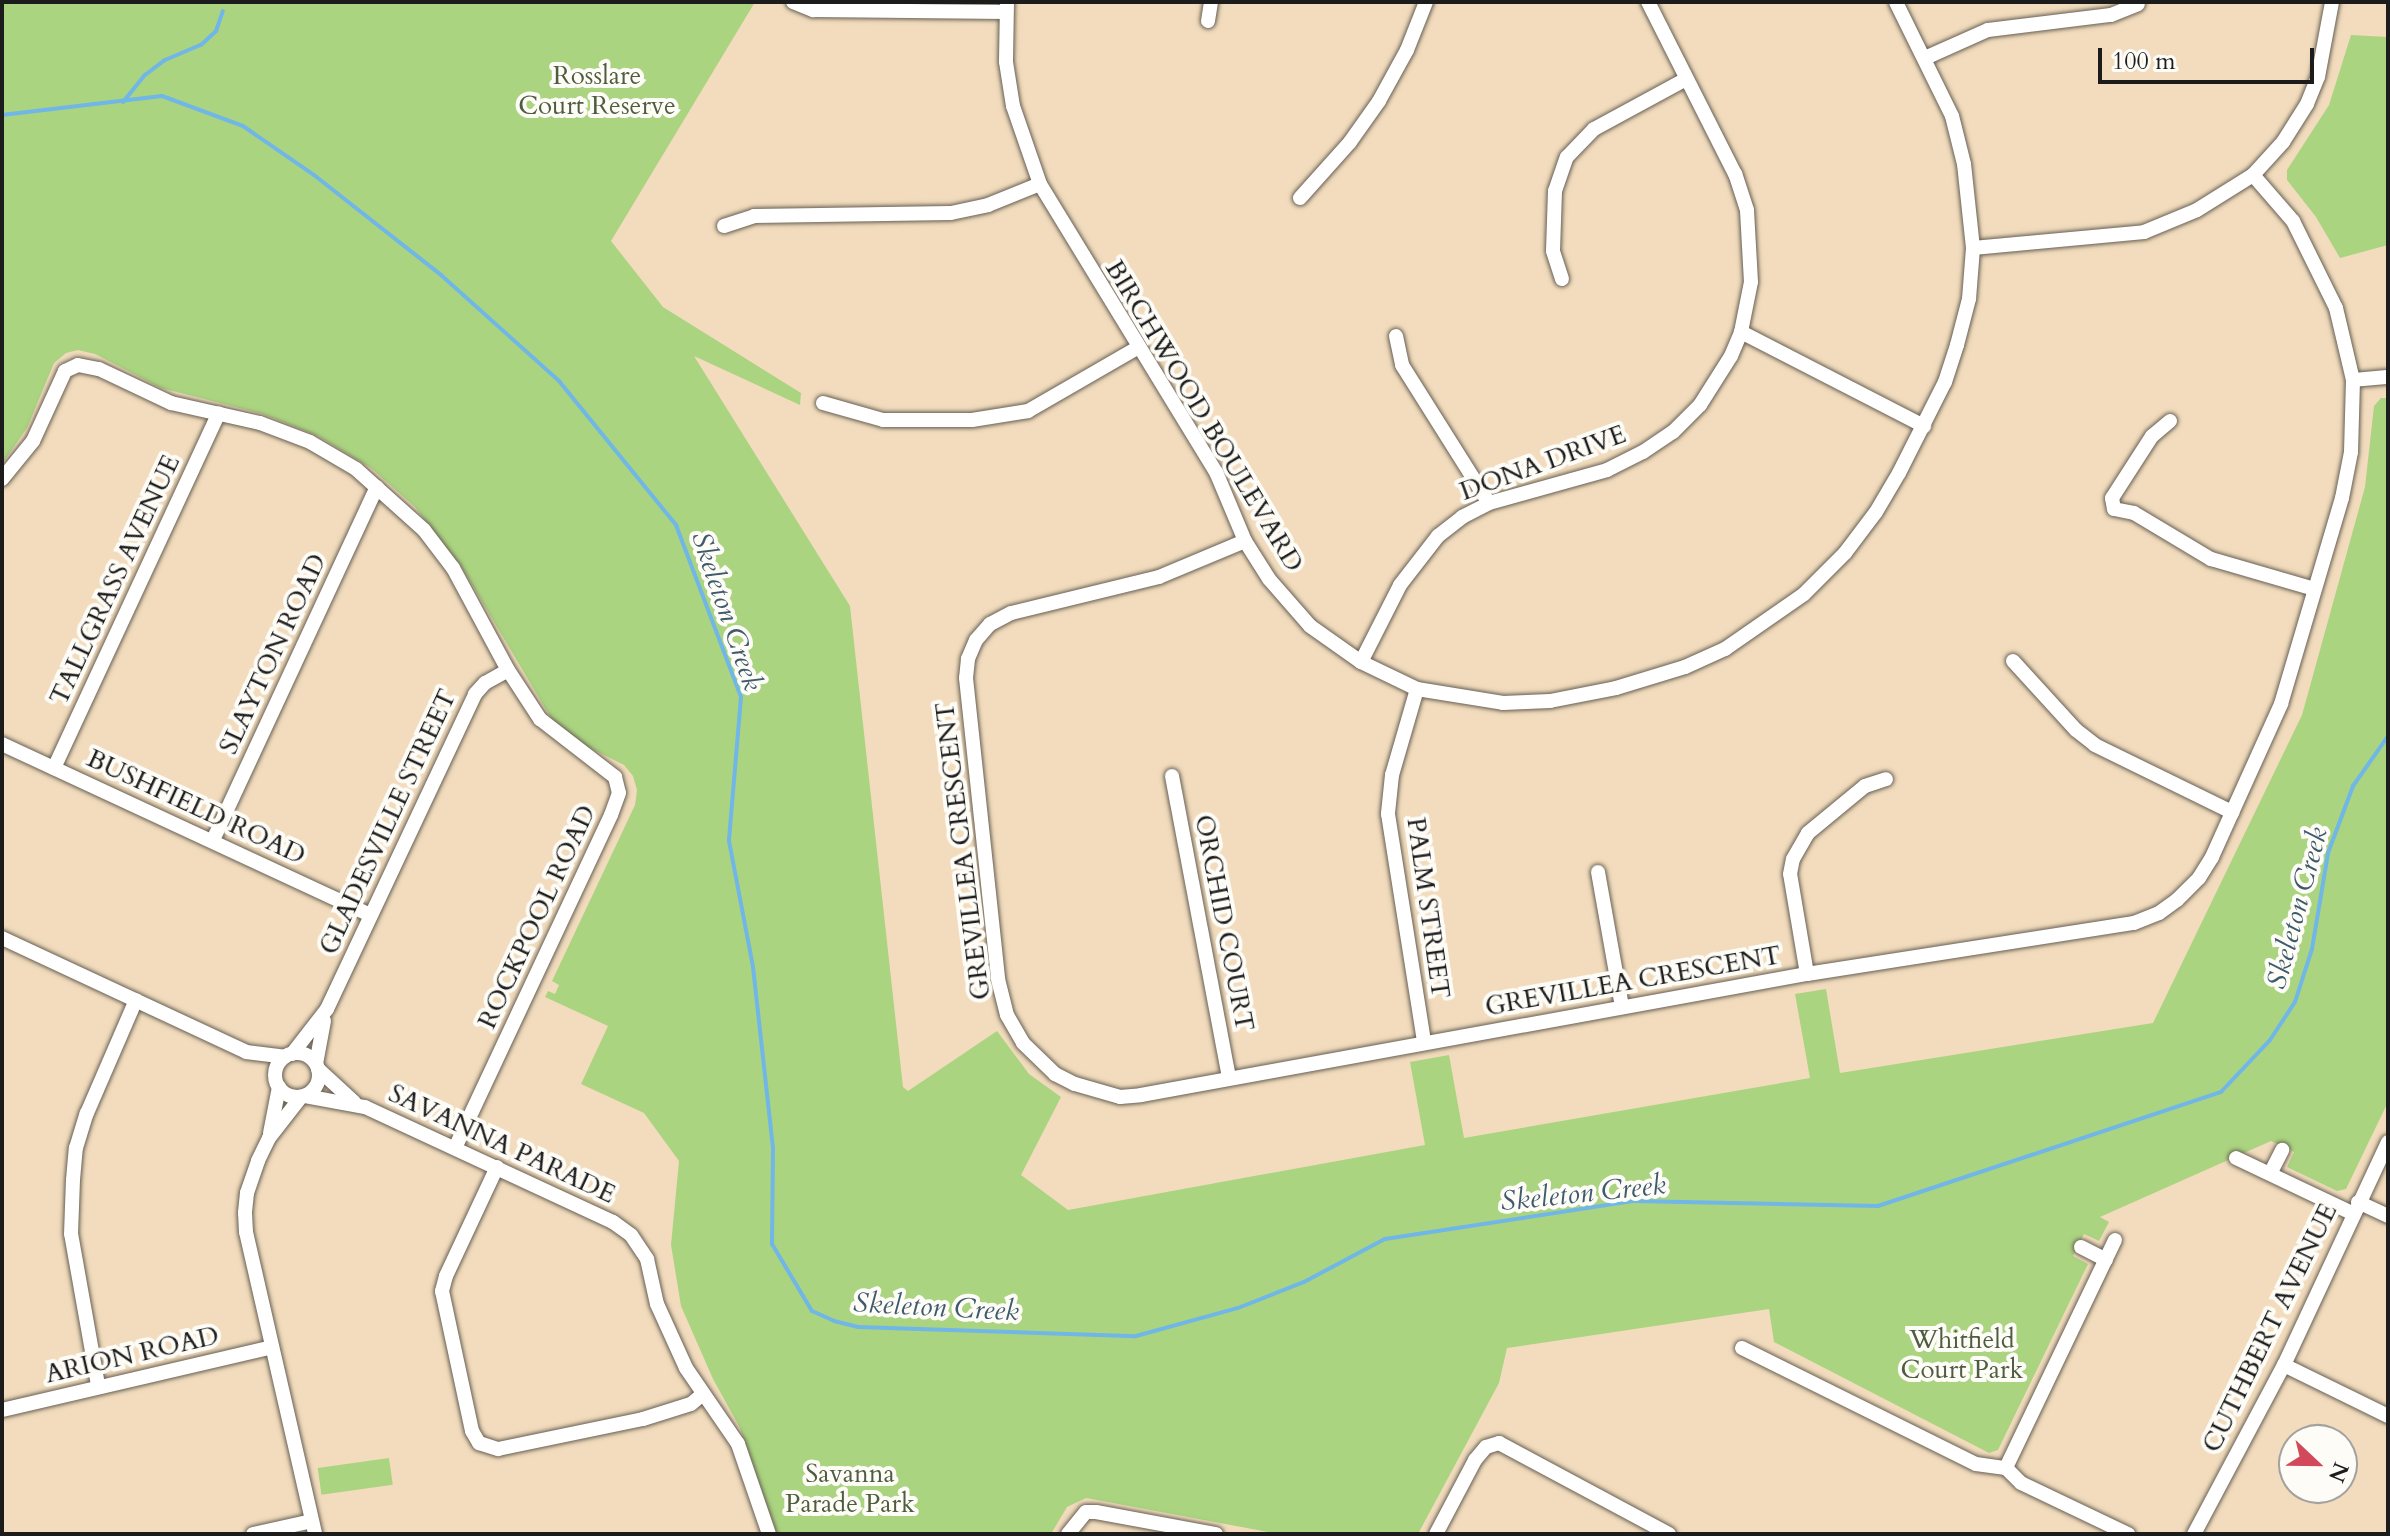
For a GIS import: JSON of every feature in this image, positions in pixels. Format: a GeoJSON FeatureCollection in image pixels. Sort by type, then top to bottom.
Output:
{"type":"FeatureCollection","features":[{"type":"Feature","properties":{"kind":"street"},"geometry":{"type":"LineString","coordinates":[[793,2],[813,10],[1007,7]]}},
{"type":"Feature","properties":{"kind":"street"},"geometry":{"type":"LineString","coordinates":[[1208,21],[1211,2]]}},
{"type":"Feature","properties":{"kind":"street"},"geometry":{"type":"LineString","coordinates":[[1300,198],[1350,142],[1379,101],[1407,50],[1426,2]]}},
{"type":"Feature","properties":{"kind":"street","name":"DONA DRIVE"},"geometry":{"type":"LineString","coordinates":[[1361,662],[1415,561],[1462,517],[1489,503],[1607,470],[1643,452],[1673,432],[1700,405],[1718,380],[1741,332],[1751,282],[1747,210],[1735,174],[1648,2]]}},
{"type":"Feature","properties":{"kind":"street","name":"BIRCHWOOD BOULEVARD"},"geometry":{"type":"LineString","coordinates":[[1007,7],[1006,62],[1013,106],[1040,184],[1216,472],[1245,541],[1269,579],[1310,626],[1361,662],[1417,689],[1503,703],[1550,701],[1616,688],[1685,667],[1725,649],[1804,594],[1845,553],[1876,512],[1924,426],[1957,345],[1969,299],[1973,248],[1964,164],[1952,116],[1896,2]]}},
{"type":"Feature","properties":{"kind":"street"},"geometry":{"type":"LineString","coordinates":[[1973,248],[2144,232],[2197,210],[2253,175],[2283,142],[2307,104],[2318,77],[2332,2]]}},
{"type":"Feature","properties":{"kind":"street"},"geometry":{"type":"LineString","coordinates":[[1925,58],[1988,30],[2111,15],[2138,4]]}},
{"type":"Feature","properties":{"kind":"street"},"geometry":{"type":"LineString","coordinates":[[1562,279],[1553,251],[1555,191],[1567,157],[1594,129],[1686,79]]}},
{"type":"Feature","properties":{"kind":"street","name":"GREVILLEA CRESCENT"},"geometry":{"type":"LineString","coordinates":[[1245,541],[1159,577],[1011,613],[990,624],[976,640],[968,659],[966,678],[998,979],[1007,1015],[1023,1043],[1055,1074],[1099,1093],[1120,1097],[1807,974],[2134,923],[2159,913],[2199,878],[2232,812],[2281,704],[2342,498],[2351,452],[2353,380],[2336,308],[2315,258],[2293,221],[2253,175]]}},
{"type":"Feature","properties":{"kind":"street"},"geometry":{"type":"LineString","coordinates":[[724,226],[754,216],[951,213],[988,205],[1040,184]]}},
{"type":"Feature","properties":{"kind":"street"},"geometry":{"type":"LineString","coordinates":[[1741,332],[1924,426]]}},
{"type":"Feature","properties":{"kind":"street"},"geometry":{"type":"LineString","coordinates":[[1396,336],[1402,365],[1489,503]]}},
{"type":"Feature","properties":{"kind":"street"},"geometry":{"type":"LineString","coordinates":[[823,403],[883,420],[972,420],[1028,411],[1139,347]]}},
{"type":"Feature","properties":{"kind":"street","name":"ROCKPOOL ROAD"},"geometry":{"type":"LineString","coordinates":[[2,479],[33,441],[63,374],[73,366],[91,366],[171,403],[219,413],[310,442],[356,469],[424,530],[453,568],[508,670],[540,719],[615,777],[619,793],[455,1148]]}},
{"type":"Feature","properties":{"kind":"street"},"geometry":{"type":"LineString","coordinates":[[2353,380],[2388,377]]}},
{"type":"Feature","properties":{"kind":"street","name":"TALLGRASS AVENUE"},"geometry":{"type":"LineString","coordinates":[[54,768],[219,413]]}},
{"type":"Feature","properties":{"kind":"street"},"geometry":{"type":"LineString","coordinates":[[2170,421],[2152,436],[2112,498],[2114,509],[2134,513],[2211,559],[2314,589]]}},
{"type":"Feature","properties":{"kind":"street","name":"SLAYTON ROAD"},"geometry":{"type":"LineString","coordinates":[[213,840],[377,487]]}},
{"type":"Feature","properties":{"kind":"street"},"geometry":{"type":"LineString","coordinates":[[2013,661],[2076,730],[2095,745],[2232,812]]}},
{"type":"Feature","properties":{"kind":"street","name":"GLADESVILLE STREET"},"geometry":{"type":"LineString","coordinates":[[317,1067],[327,1009],[470,702],[480,687],[508,670]]}},
{"type":"Feature","properties":{"kind":"street","name":"PALM STREET"},"geometry":{"type":"LineString","coordinates":[[1417,689],[1392,775],[1388,814],[1424,1042]]}},
{"type":"Feature","properties":{"kind":"street","name":"BUSHFIELD ROAD"},"geometry":{"type":"LineString","coordinates":[[2,744],[369,914]]}},
{"type":"Feature","properties":{"kind":"street","name":"ORCHID COURT"},"geometry":{"type":"LineString","coordinates":[[1172,776],[1229,1078]]}},
{"type":"Feature","properties":{"kind":"street"},"geometry":{"type":"LineString","coordinates":[[1807,974],[1790,874],[1793,859],[1808,833],[1865,786],[1886,779]]}},
{"type":"Feature","properties":{"kind":"street"},"geometry":{"type":"LineString","coordinates":[[1598,872],[1622,1007]]}},
{"type":"Feature","properties":{"kind":"street"},"geometry":{"type":"LineString","coordinates":[[2,938],[246,1052],[288,1095],[303,1096]]}},
{"type":"Feature","properties":{"kind":"street"},"geometry":{"type":"LineString","coordinates":[[98,1385],[71,1234],[76,1148],[87,1113],[136,1000]]}},
{"type":"Feature","properties":{"kind":"street","name":"GLADESVILLE STREET"},"geometry":{"type":"LineString","coordinates":[[288,1055],[327,1009]]}},
{"type":"Feature","properties":{"kind":"street"},"geometry":{"type":"LineString","coordinates":[[246,1052],[305,1055],[317,1067],[316,1085],[303,1096],[269,1138]]}},
{"type":"Feature","properties":{"kind":"street"},"geometry":{"type":"LineString","coordinates":[[253,1534],[313,1528],[246,1232],[245,1213],[252,1177],[269,1138],[278,1085],[276,1068],[288,1055]]}},
{"type":"Feature","properties":{"kind":"street","name":"SAVANNA PARADE"},"geometry":{"type":"LineString","coordinates":[[317,1067],[354,1102]]}},
{"type":"Feature","properties":{"kind":"street","name":"SAVANNA PARADE"},"geometry":{"type":"LineString","coordinates":[[303,1096],[354,1102],[613,1222],[631,1235],[647,1259],[665,1327],[703,1394],[738,1444],[769,1534]]}},
{"type":"Feature","properties":{"kind":"street","name":"CUTHBERT AVENUE"},"geometry":{"type":"LineString","coordinates":[[2194,1534],[2284,1365],[2355,1207],[2388,1142]]}},
{"type":"Feature","properties":{"kind":"street"},"geometry":{"type":"LineString","coordinates":[[2271,1172],[2282,1150]]}},
{"type":"Feature","properties":{"kind":"street"},"geometry":{"type":"LineString","coordinates":[[2236,1158],[2355,1207],[2388,1216]]}},
{"type":"Feature","properties":{"kind":"street"},"geometry":{"type":"LineString","coordinates":[[497,1167],[446,1276],[442,1291],[472,1431],[479,1443],[494,1450],[643,1419],[691,1404],[703,1394]]}},
{"type":"Feature","properties":{"kind":"street"},"geometry":{"type":"LineString","coordinates":[[2006,1468],[2115,1240]]}},
{"type":"Feature","properties":{"kind":"street"},"geometry":{"type":"LineString","coordinates":[[2081,1247],[2106,1260]]}},
{"type":"Feature","properties":{"kind":"street","name":"ARION ROAD"},"geometry":{"type":"LineString","coordinates":[[2,1410],[98,1385],[272,1347]]}},
{"type":"Feature","properties":{"kind":"street"},"geometry":{"type":"LineString","coordinates":[[1742,1348],[1976,1464],[2006,1468],[2021,1483],[2128,1534]]}},
{"type":"Feature","properties":{"kind":"street"},"geometry":{"type":"LineString","coordinates":[[2284,1365],[2388,1416]]}},
{"type":"Feature","properties":{"kind":"street"},"geometry":{"type":"LineString","coordinates":[[1436,1534],[1475,1460],[1486,1447],[1499,1443],[1641,1528],[1669,1534]]}},
{"type":"Feature","properties":{"kind":"street"},"geometry":{"type":"LineString","coordinates":[[1068,1534],[1086,1512],[1216,1534]]}},
{"type":"Feature","properties":{"kind":"green space"},"geometry":{"type":"Polygon","coordinates":[[[2,2],[755,2],[611,241],[663,307],[801,393],[800,405],[694,356],[850,606],[903,1087],[908,1091],[997,1031],[1029,1074],[1061,1097],[1021,1175],[1068,1210],[1425,1145],[1410,1062],[1449,1055],[1464,1138],[1810,1078],[1795,994],[1826,989],[1840,1073],[2153,1023],[2302,715],[2365,487],[2374,406],[2381,398],[2388,398],[2388,1102],[2346,1189],[2337,1191],[2287,1167],[2294,1152],[2271,1141],[2100,1217],[2109,1222],[2099,1241],[2084,1234],[2073,1256],[2088,1264],[1998,1450],[1989,1453],[1774,1342],[1769,1309],[1507,1348],[1499,1383],[1418,1534],[1279,1534],[1086,1498],[1067,1507],[1051,1534],[775,1534],[740,1428],[713,1379],[681,1306],[671,1245],[679,1161],[644,1113],[581,1084],[608,1026],[545,997],[548,991],[555,994],[559,985],[552,981],[635,805],[637,790],[633,776],[624,765],[578,742],[551,718],[461,566],[415,507],[371,468],[318,436],[263,414],[161,388],[95,354],[78,350],[66,353],[54,363],[27,428],[2,464],[2,2]]]}},
{"type":"Feature","properties":{"kind":"green space"},"geometry":{"type":"Polygon","coordinates":[[[2351,35],[2388,37],[2388,245],[2340,258],[2316,217],[2287,180],[2287,170],[2329,105],[2351,35]]]}},
{"type":"Feature","properties":{"kind":"green space"},"geometry":{"type":"Polygon","coordinates":[[[389,1458],[393,1485],[321,1495],[318,1468],[389,1458]]]}},
{"type":"Feature","properties":{"kind":"waterway"},"geometry":{"type":"LineString","coordinates":[[123,102],[145,75],[165,60],[201,45],[216,31],[223,11]]}},
{"type":"Feature","properties":{"kind":"waterway","name":"Skeleton Creek"},"geometry":{"type":"LineString","coordinates":[[2,115],[162,96],[243,126],[314,175],[441,275],[559,381],[676,525],[741,697],[729,841],[753,967],[773,1148],[772,1244],[812,1311],[834,1321],[858,1327],[1136,1336],[1238,1308],[1304,1282],[1385,1239],[1634,1201],[1878,1206],[2221,1092],[2270,1040],[2295,1002],[2312,949],[2328,853],[2353,786],[2388,736]]}},
{"type":"Feature","properties":{"kind":"park label","name":"Rosslare Court Reserve"},"geometry":{"type":"Point","coordinates":[597,91]}},
{"type":"Feature","properties":{"kind":"park label","name":"Whitfield Court Park"},"geometry":{"type":"Point","coordinates":[1962,1355]}},
{"type":"Feature","properties":{"kind":"park label","name":"Savanna Parade Park"},"geometry":{"type":"Point","coordinates":[850,1489]}}]}
